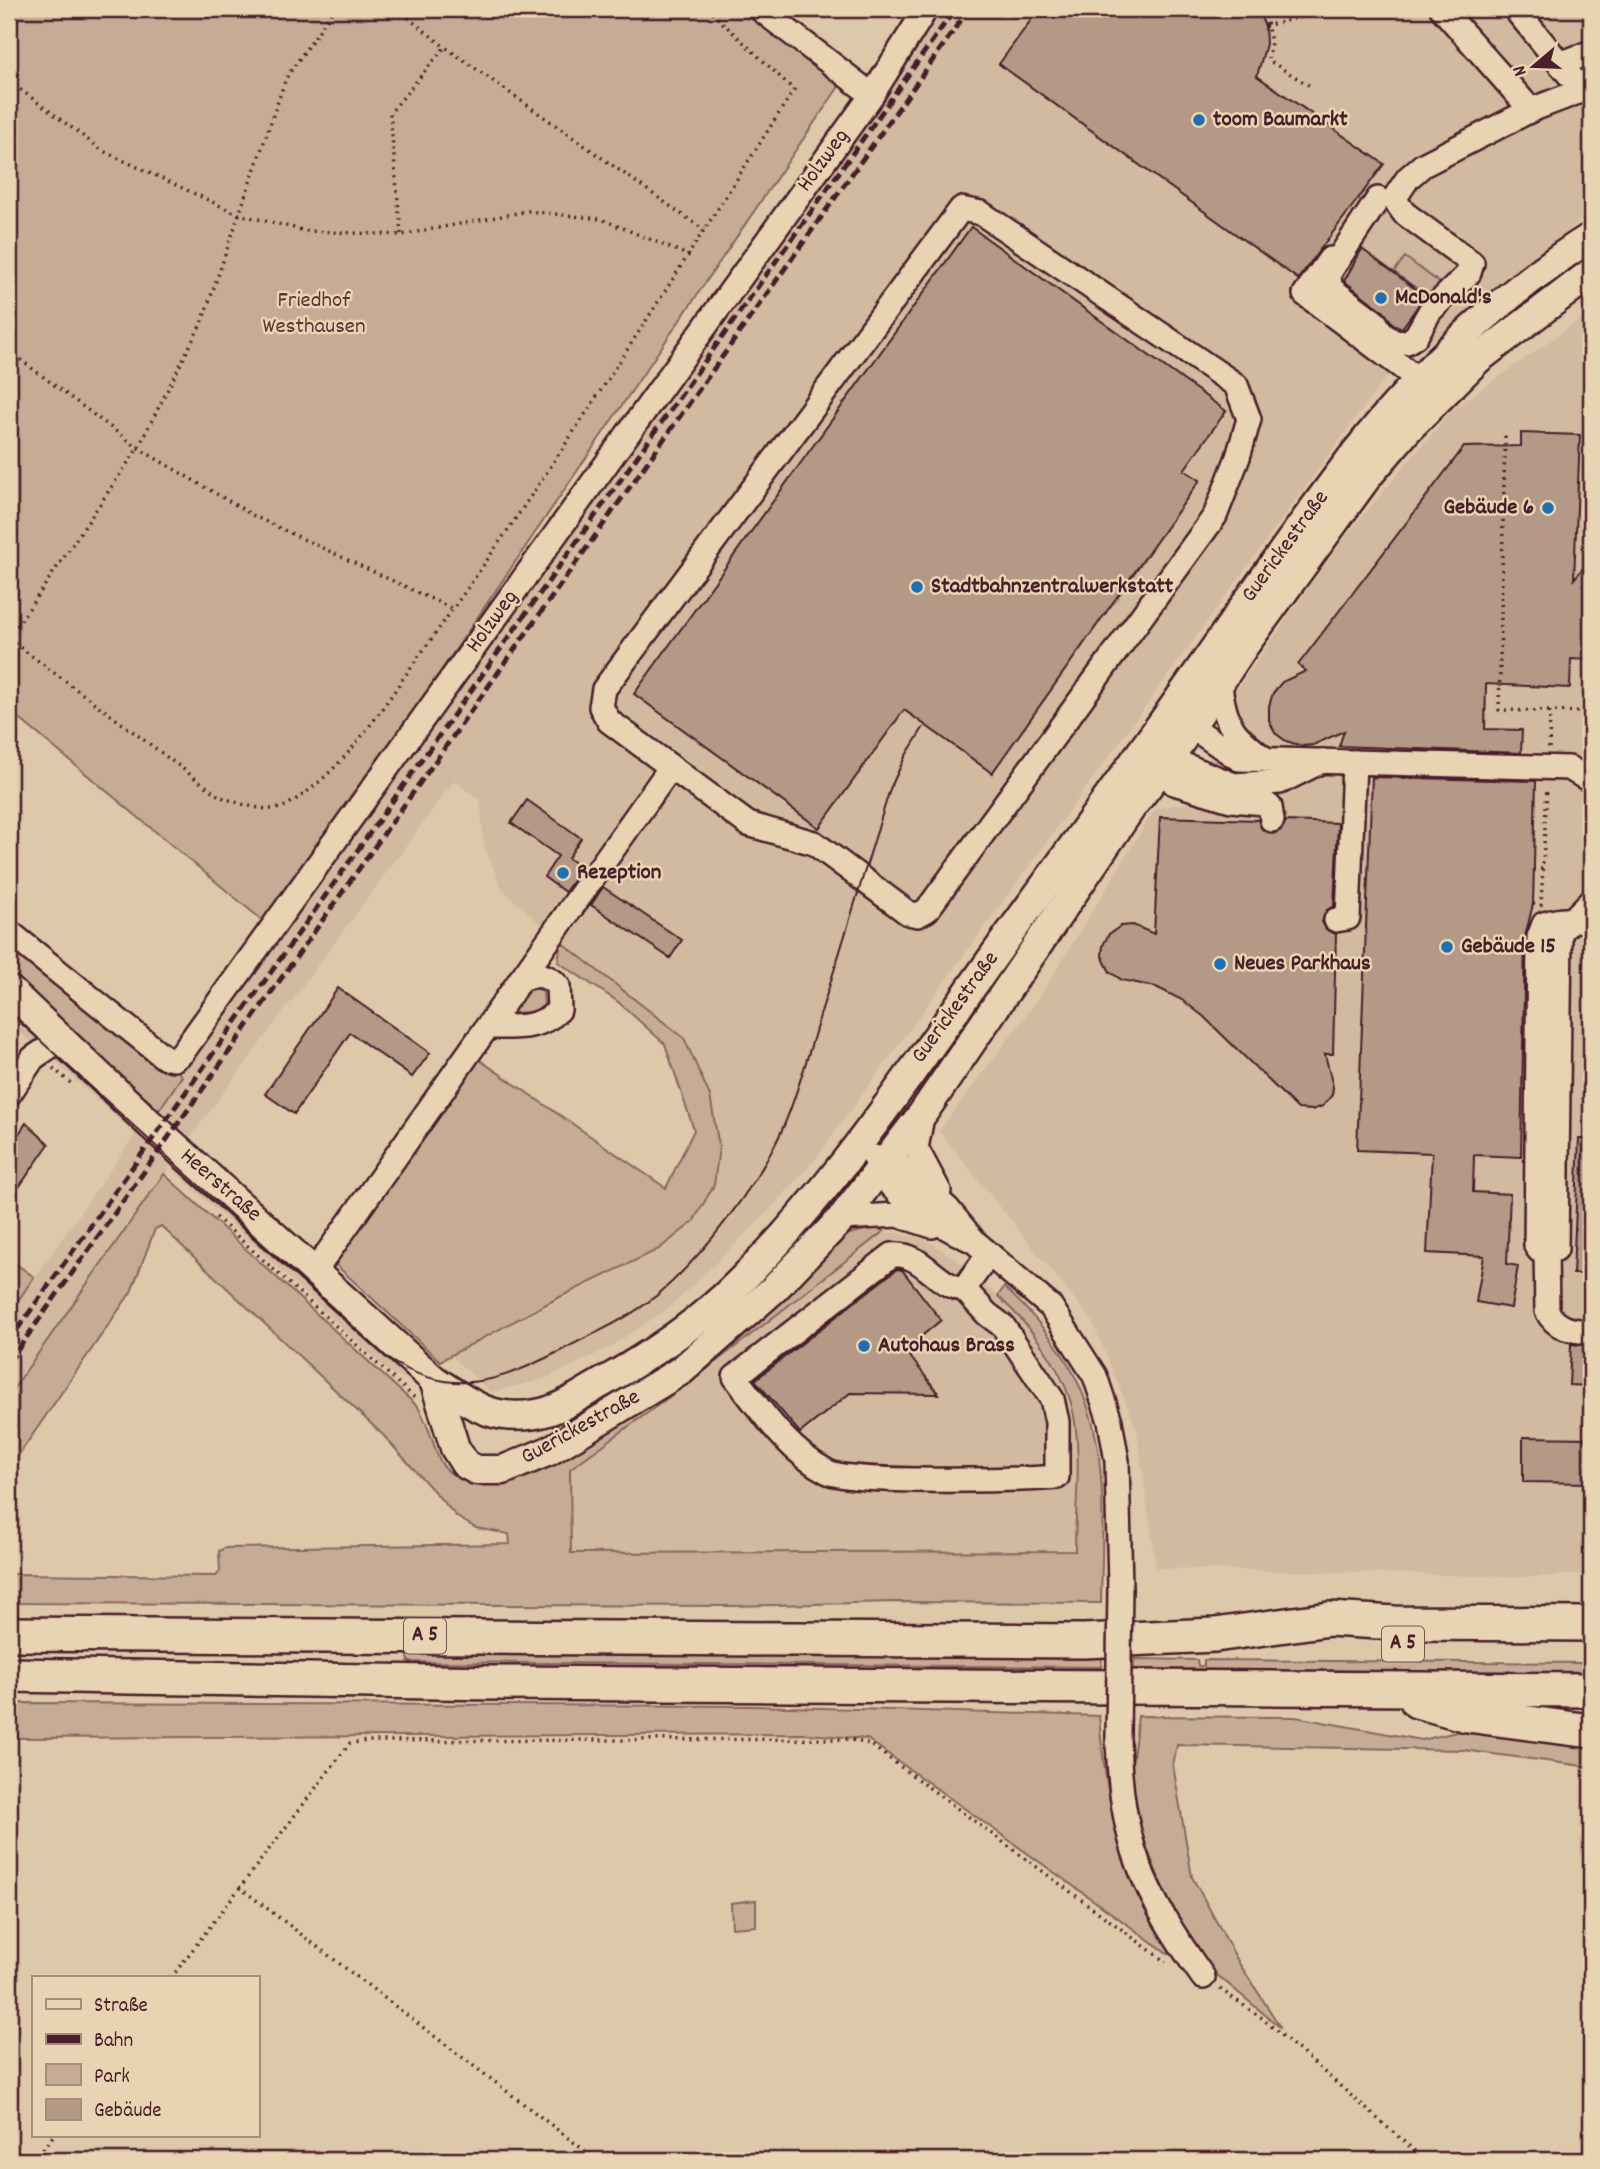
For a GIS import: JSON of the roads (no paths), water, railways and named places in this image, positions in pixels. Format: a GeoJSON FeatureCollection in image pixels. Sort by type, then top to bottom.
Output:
{"type":"FeatureCollection","features":[{"type":"Feature","properties":{"kind":"highway"},"geometry":{"type":"LineString","coordinates":[[1215,1635],[1395,1612],[1591,1607]]}},
{"type":"Feature","properties":{"kind":"highway"},"geometry":{"type":"LineString","coordinates":[[1329,1619],[1591,1624]]}},
{"type":"Feature","properties":{"kind":"highway","name":"A 5"},"geometry":{"type":"LineString","coordinates":[[9,1633],[1071,1641],[1215,1635],[1349,1644],[1591,1645]]}},
{"type":"Feature","properties":{"kind":"highway","name":"A 5"},"geometry":{"type":"LineString","coordinates":[[9,1675],[497,1683],[1591,1690]]}},
{"type":"Feature","properties":{"kind":"highway"},"geometry":{"type":"LineString","coordinates":[[1375,1689],[1467,1715],[1591,1731]]}},
{"type":"Feature","properties":{"kind":"main road","name":"Guerickestraße"},"geometry":{"type":"LineString","coordinates":[[427,1392],[498,1416],[541,1413],[633,1365],[723,1298],[794,1221],[859,1141],[1158,729],[1287,542],[1361,446],[1419,380],[1497,309],[1591,237]]}},
{"type":"Feature","properties":{"kind":"main road","name":"Guerickestraße"},"geometry":{"type":"LineString","coordinates":[[427,1392],[465,1464],[476,1470],[503,1470],[549,1451],[682,1370],[775,1288],[842,1218],[923,1112],[1131,808],[1192,727],[1367,477],[1409,428],[1478,359],[1591,273]]}},
{"type":"Feature","properties":{"kind":"main road","name":"Heerstraße"},"geometry":{"type":"LineString","coordinates":[[9,990],[149,1123],[315,1271],[427,1392]]}},
{"type":"Feature","properties":{"kind":"street"},"geometry":{"type":"LineString","coordinates":[[760,9],[872,94]]}},
{"type":"Feature","properties":{"kind":"street","name":"Holzweg"},"geometry":{"type":"LineString","coordinates":[[9,932],[164,1057],[174,1059],[182,1054],[872,94],[926,9]]}},
{"type":"Feature","properties":{"kind":"street"},"geometry":{"type":"LineString","coordinates":[[1442,9],[1531,110]]}},
{"type":"Feature","properties":{"kind":"street"},"geometry":{"type":"LineString","coordinates":[[1386,199],[1472,263],[1469,273],[1430,311],[1416,336],[1407,342],[1396,343],[1382,334],[1376,323],[1330,288],[1327,281],[1329,273],[1386,199],[1423,165],[1531,110],[1586,88],[1560,64],[1515,9]]}},
{"type":"Feature","properties":{"kind":"street"},"geometry":{"type":"LineString","coordinates":[[1560,64],[1591,52]]}},
{"type":"Feature","properties":{"kind":"street"},"geometry":{"type":"LineString","coordinates":[[1386,199],[1359,216],[1306,294],[1419,380]]}},
{"type":"Feature","properties":{"kind":"street"},"geometry":{"type":"LineString","coordinates":[[961,209],[981,213],[1236,385],[1248,419],[1238,457],[1215,516],[927,910],[918,915],[908,913],[814,843],[748,824],[671,767],[609,721],[601,707],[604,689],[961,209]]}},
{"type":"Feature","properties":{"kind":"street"},"geometry":{"type":"LineString","coordinates":[[1220,684],[1223,712],[1229,726],[1239,740],[1265,760]]}},
{"type":"Feature","properties":{"kind":"street"},"geometry":{"type":"LineString","coordinates":[[1272,820],[1270,807],[1265,803],[1231,800],[1174,783],[1158,729],[1192,727],[1204,738],[1238,759],[1569,768],[1591,781]]}},
{"type":"Feature","properties":{"kind":"street"},"geometry":{"type":"LineString","coordinates":[[1169,759],[1234,785],[1280,782],[1322,761]]}},
{"type":"Feature","properties":{"kind":"street"},"geometry":{"type":"LineString","coordinates":[[1336,920],[1348,918],[1354,762]]}},
{"type":"Feature","properties":{"kind":"street"},"geometry":{"type":"LineString","coordinates":[[315,1271],[671,767]]}},
{"type":"Feature","properties":{"kind":"street"},"geometry":{"type":"LineString","coordinates":[[1586,916],[1560,932],[1556,1249],[1546,1251],[1547,1311],[1551,1319],[1567,1329],[1591,1332]]}},
{"type":"Feature","properties":{"kind":"street"},"geometry":{"type":"LineString","coordinates":[[487,1027],[540,1024],[559,1010],[558,986],[550,977],[537,974],[521,979]]}},
{"type":"Feature","properties":{"kind":"street"},"geometry":{"type":"LineString","coordinates":[[9,1094],[33,1058],[48,1048],[52,1032]]}},
{"type":"Feature","properties":{"kind":"street"},"geometry":{"type":"LineString","coordinates":[[923,1112],[916,1142],[918,1157],[982,1248]]}},
{"type":"Feature","properties":{"kind":"street"},"geometry":{"type":"LineString","coordinates":[[859,1141],[883,1166],[886,1180],[934,1222],[982,1248],[1051,1307],[1095,1376],[1110,1421],[1117,1461],[1120,1795],[1143,1881],[1169,1929],[1203,1977]]}},
{"type":"Feature","properties":{"kind":"street"},"geometry":{"type":"LineString","coordinates":[[842,1218],[898,1215],[982,1248]]}},
{"type":"Feature","properties":{"kind":"street"},"geometry":{"type":"LineString","coordinates":[[964,1289],[982,1248]]}},
{"type":"Feature","properties":{"kind":"street"},"geometry":{"type":"LineString","coordinates":[[904,1254],[914,1258],[946,1282],[964,1289],[987,1314],[1003,1326],[1052,1399],[1057,1422],[1056,1477],[907,1479],[831,1474],[809,1461],[777,1430],[736,1377],[892,1255],[904,1254]]}},
{"type":"Feature","properties":{"kind":"tram line"},"geometry":{"type":"LineString","coordinates":[[9,1012],[391,1361],[435,1379],[456,1382],[496,1378],[560,1351],[622,1319],[656,1296],[711,1239],[762,1168],[785,1123],[803,1072],[890,789],[923,728]]}},
{"type":"Feature","properties":{"kind":"railway"},"geometry":{"type":"LineString","coordinates":[[9,1341],[955,9]]}},
{"type":"Feature","properties":{"kind":"railway"},"geometry":{"type":"LineString","coordinates":[[9,1362],[969,9]]}},
{"type":"Feature","properties":{"kind":"place","name":"toom Baumarkt"},"geometry":{"type":"Point","coordinates":[1199,120]}},
{"type":"Feature","properties":{"kind":"place","name":"McDonald's"},"geometry":{"type":"Point","coordinates":[1381,298]}},
{"type":"Feature","properties":{"kind":"place","name":"Gebäude 6"},"geometry":{"type":"Point","coordinates":[1548,508]}},
{"type":"Feature","properties":{"kind":"place","name":"Stadtbahnzentralwerkstatt"},"geometry":{"type":"Point","coordinates":[917,587]}},
{"type":"Feature","properties":{"kind":"place","name":"Rezeption"},"geometry":{"type":"Point","coordinates":[563,873]}},
{"type":"Feature","properties":{"kind":"place","name":"Gebäude 15"},"geometry":{"type":"Point","coordinates":[1447,947]}},
{"type":"Feature","properties":{"kind":"place","name":"Neues Parkhaus"},"geometry":{"type":"Point","coordinates":[1220,964]}},
{"type":"Feature","properties":{"kind":"place","name":"Autohaus Brass"},"geometry":{"type":"Point","coordinates":[864,1346]}},
{"type":"Feature","properties":{"kind":"park label","name":"Friedhof Westhausen"},"geometry":{"type":"Point","coordinates":[314,314]}}]}
